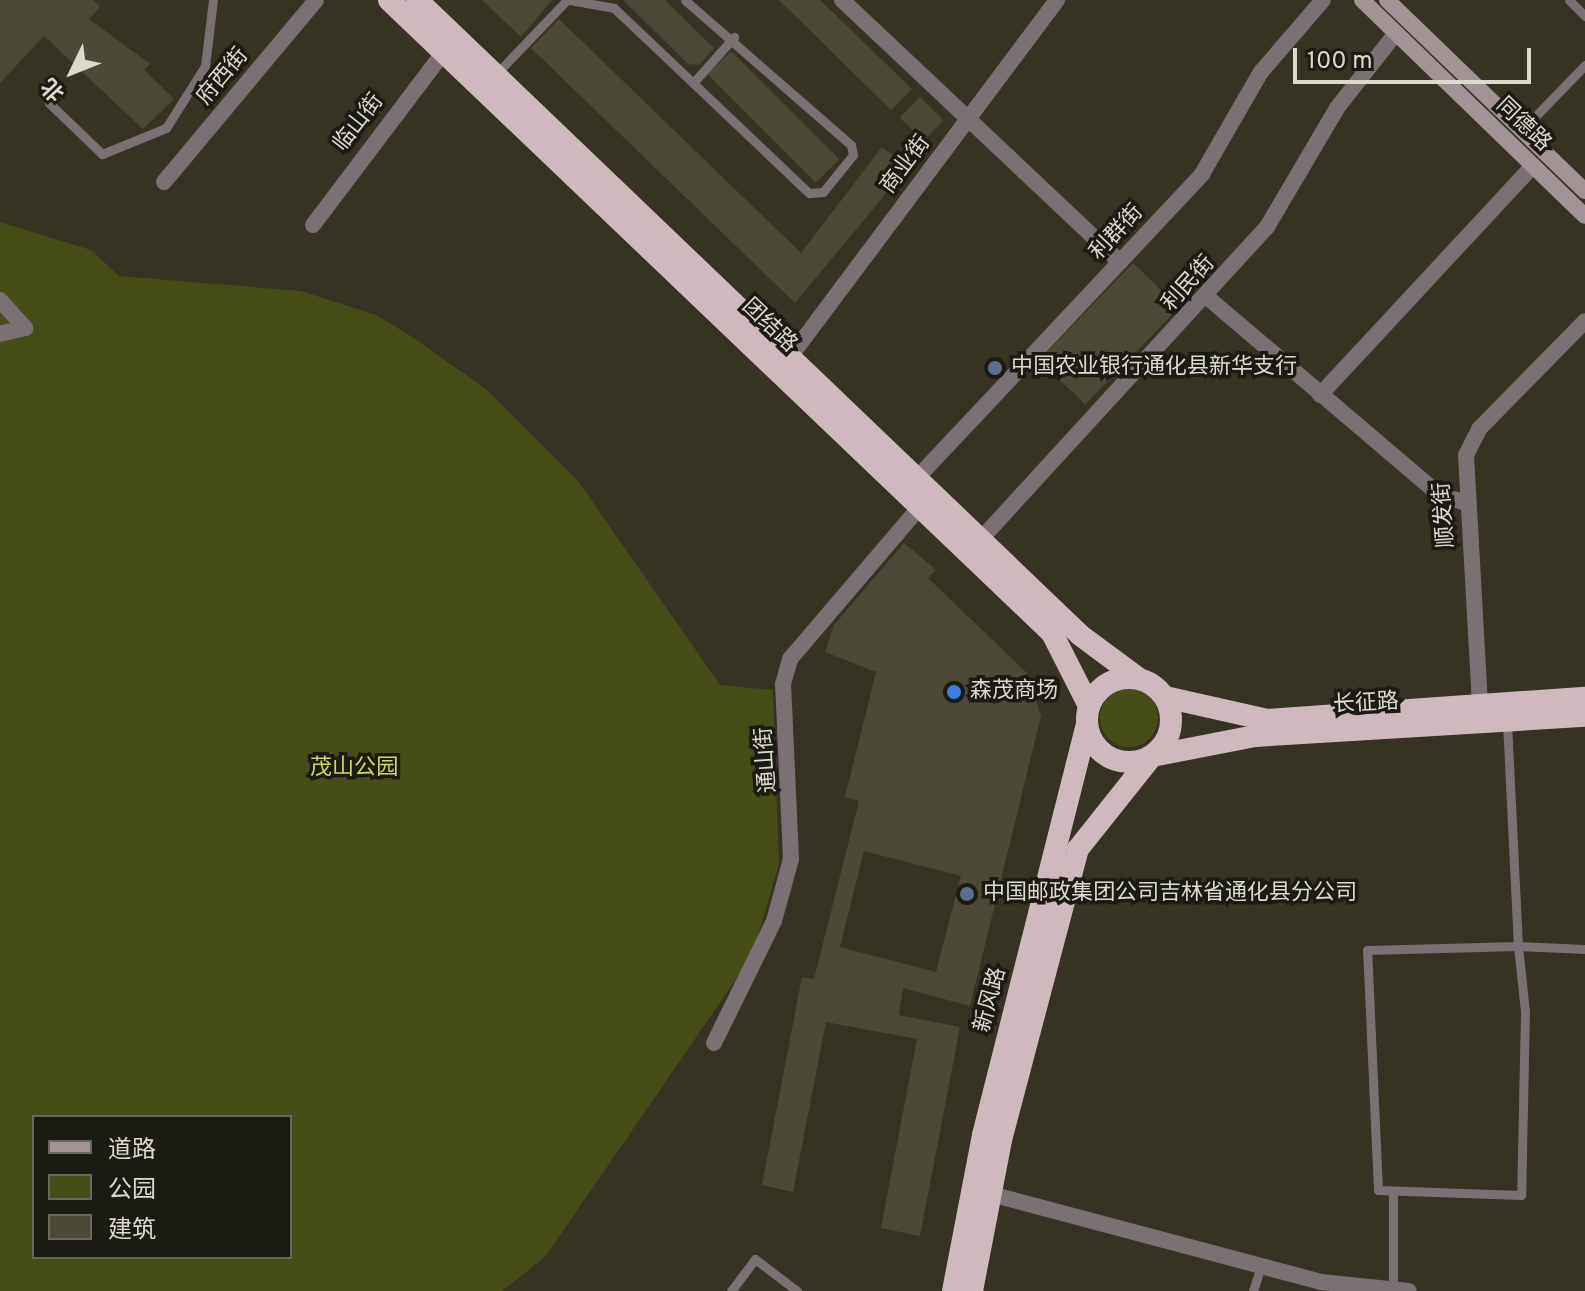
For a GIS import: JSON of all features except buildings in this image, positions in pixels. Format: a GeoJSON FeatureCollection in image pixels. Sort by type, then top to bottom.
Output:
{"type":"FeatureCollection","features":[{"type":"Feature","properties":{"kind":"highway","name":"团结路"},"geometry":{"type":"LineString","coordinates":[[389,0],[1052,633],[1088,716]]}},
{"type":"Feature","properties":{"kind":"highway","name":"团结路"},"geometry":{"type":"LineString","coordinates":[[417,0],[1080,635],[1138,678]]}},
{"type":"Feature","properties":{"kind":"highway"},"geometry":{"type":"LineString","coordinates":[[1138,678],[1165,697],[1171,729],[1152,756],[1115,760],[1099,750],[1088,716],[1105,684],[1138,678]]}},
{"type":"Feature","properties":{"kind":"highway","name":"长征路"},"geometry":{"type":"LineString","coordinates":[[1165,697],[1267,720],[1585,698]]}},
{"type":"Feature","properties":{"kind":"highway","name":"新风路"},"geometry":{"type":"LineString","coordinates":[[972,1291],[981,1191],[1088,716]]}},
{"type":"Feature","properties":{"kind":"highway","name":"长征路"},"geometry":{"type":"LineString","coordinates":[[1152,756],[1230,739],[1585,716]]}},
{"type":"Feature","properties":{"kind":"highway","name":"新风路"},"geometry":{"type":"LineString","coordinates":[[953,1291],[1078,849],[1152,756]]}},
{"type":"Feature","properties":{"kind":"main road","name":"同德路"},"geometry":{"type":"LineString","coordinates":[[1362,0],[1585,216]]}},
{"type":"Feature","properties":{"kind":"main road","name":"同德路"},"geometry":{"type":"LineString","coordinates":[[1393,2],[1585,191]]}},
{"type":"Feature","properties":{"kind":"street","name":"府西街"},"geometry":{"type":"LineString","coordinates":[[164,182],[316,0]]}},
{"type":"Feature","properties":{"kind":"street"},"geometry":{"type":"LineString","coordinates":[[842,0],[1120,262]]}},
{"type":"Feature","properties":{"kind":"street","name":"商业街"},"geometry":{"type":"LineString","coordinates":[[790,357],[1057,0]]}},
{"type":"Feature","properties":{"kind":"street","name":"利群街"},"geometry":{"type":"LineString","coordinates":[[917,478],[1202,174],[1261,72],[1323,0]]}},
{"type":"Feature","properties":{"kind":"street","name":"利民街"},"geometry":{"type":"LineString","coordinates":[[981,539],[1207,297],[1281,208],[1337,108],[1396,33]]}},
{"type":"Feature","properties":{"kind":"street","name":"临山街"},"geometry":{"type":"LineString","coordinates":[[313,225],[444,52]]}},
{"type":"Feature","properties":{"kind":"street"},"geometry":{"type":"LineString","coordinates":[[1320,395],[1533,166]]}},
{"type":"Feature","properties":{"kind":"street"},"geometry":{"type":"LineString","coordinates":[[1207,297],[1440,495],[1466,503]]}},
{"type":"Feature","properties":{"kind":"street"},"geometry":{"type":"LineString","coordinates":[[0,300],[25,328],[0,334]]}},
{"type":"Feature","properties":{"kind":"street","name":"顺发街"},"geometry":{"type":"LineString","coordinates":[[1480,705],[1464,463],[1474,437],[1585,321]]}},
{"type":"Feature","properties":{"kind":"street","name":"通山街"},"geometry":{"type":"LineString","coordinates":[[714,1043],[786,884],[794,834],[783,684],[790,659],[920,507]]}},
{"type":"Feature","properties":{"kind":"street"},"geometry":{"type":"LineString","coordinates":[[981,1191],[1261,1266],[1393,1291],[1409,1291]]}},
{"type":"Feature","properties":{"kind":"lane"},"geometry":{"type":"LineString","coordinates":[[49,103],[102,154],[166,128],[205,66],[213,0]]}},
{"type":"Feature","properties":{"kind":"lane"},"geometry":{"type":"LineString","coordinates":[[495,75],[568,0],[614,8],[809,193],[823,192],[853,155],[851,145],[734,37],[685,0]]}},
{"type":"Feature","properties":{"kind":"lane"},"geometry":{"type":"LineString","coordinates":[[1569,0],[1585,16]]}},
{"type":"Feature","properties":{"kind":"lane"},"geometry":{"type":"LineString","coordinates":[[693,83],[734,37]]}},
{"type":"Feature","properties":{"kind":"lane"},"geometry":{"type":"LineString","coordinates":[[1522,130],[1585,65]]}},
{"type":"Feature","properties":{"kind":"lane"},"geometry":{"type":"LineString","coordinates":[[1507,721],[1518,946],[1525,1011],[1521,1195],[1393,1196],[1378,1190],[1367,950],[1518,946],[1585,949]]}},
{"type":"Feature","properties":{"kind":"lane"},"geometry":{"type":"LineString","coordinates":[[1393,1196],[1393,1291]]}},
{"type":"Feature","properties":{"kind":"lane"},"geometry":{"type":"LineString","coordinates":[[731,1291],[755,1259],[797,1291]]}},
{"type":"Feature","properties":{"kind":"lane"},"geometry":{"type":"LineString","coordinates":[[1253,1291],[1261,1266]]}},
{"type":"Feature","properties":{"kind":"green space","name":"茂山公园"},"geometry":{"type":"Polygon","coordinates":[[[0,222],[91,250],[119,276],[301,291],[376,315],[486,389],[578,481],[720,685],[773,690],[779,864],[752,956],[545,1257],[502,1291],[0,1291],[0,222]]]}},
{"type":"Feature","properties":{"kind":"green space"},"geometry":{"type":"Polygon","coordinates":[[[1129,689],[1150,697],[1158,718],[1150,739],[1129,747],[1108,739],[1100,718],[1108,697],[1129,689]]]}},
{"type":"Feature","properties":{"kind":"place","name":"中国农业银行通化县新华支行"},"geometry":{"type":"Point","coordinates":[995,368]}},
{"type":"Feature","properties":{"kind":"place","name":"森茂商场"},"geometry":{"type":"Point","coordinates":[954,692]}},
{"type":"Feature","properties":{"kind":"place","name":"中国邮政集团公司吉林省通化县分公司"},"geometry":{"type":"Point","coordinates":[967,894]}}]}
